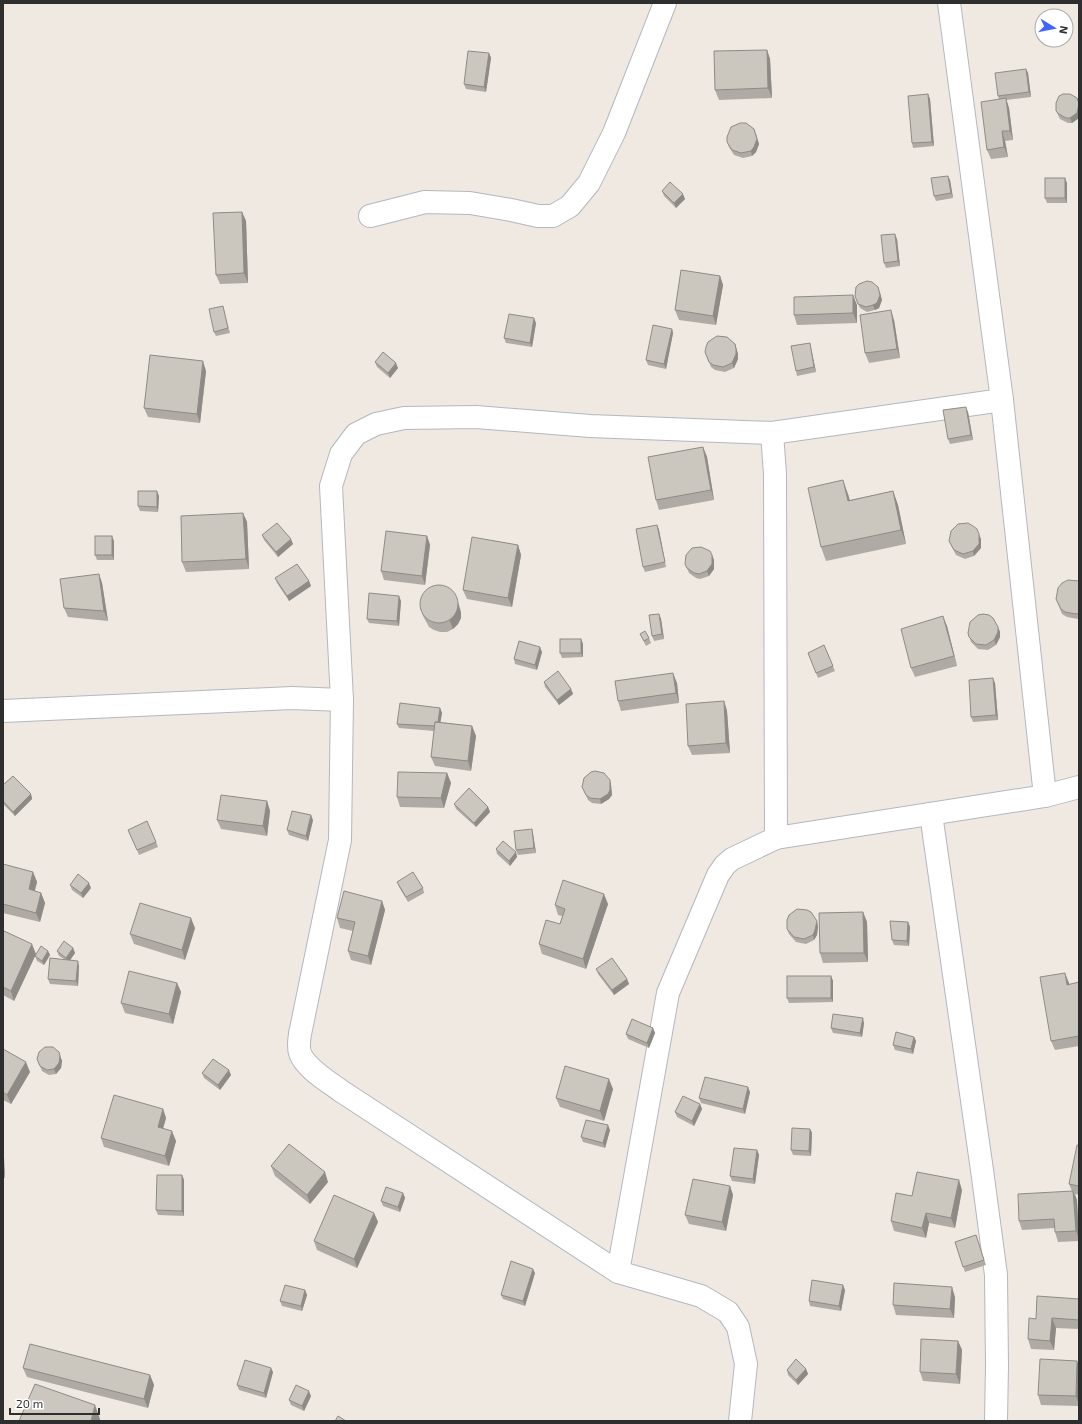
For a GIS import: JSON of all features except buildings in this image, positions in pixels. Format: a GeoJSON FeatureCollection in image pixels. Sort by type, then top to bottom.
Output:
{"type":"FeatureCollection","features":[{"type":"Feature","properties":{"kind":"street"},"geometry":{"type":"LineString","coordinates":[[370,216],[425,202],[470,202],[538,216],[553,216],[570,206],[589,184],[614,133],[665,3]]}},
{"type":"Feature","properties":{"kind":"street"},"geometry":{"type":"LineString","coordinates":[[949,3],[1002,400],[1045,796]]}},
{"type":"Feature","properties":{"kind":"street"},"geometry":{"type":"LineString","coordinates":[[740,1421],[746,1364],[738,1327],[728,1312],[701,1296],[618,1272],[341,1091],[316,1073],[300,1055],[298,1046],[300,1034],[340,840],[342,700],[331,486],[341,454],[356,434],[376,424],[404,418],[476,417],[590,426],[772,433],[1002,400]]}},
{"type":"Feature","properties":{"kind":"street"},"geometry":{"type":"LineString","coordinates":[[772,433],[775,474],[776,838]]}},
{"type":"Feature","properties":{"kind":"street"},"geometry":{"type":"LineString","coordinates":[[3,711],[292,698],[342,700]]}},
{"type":"Feature","properties":{"kind":"street"},"geometry":{"type":"LineString","coordinates":[[618,1272],[668,993],[718,875],[725,865],[732,859],[776,838],[1045,796],[1079,787]]}},
{"type":"Feature","properties":{"kind":"street"},"geometry":{"type":"LineString","coordinates":[[931,814],[996,1275],[996,1421]]}}]}
